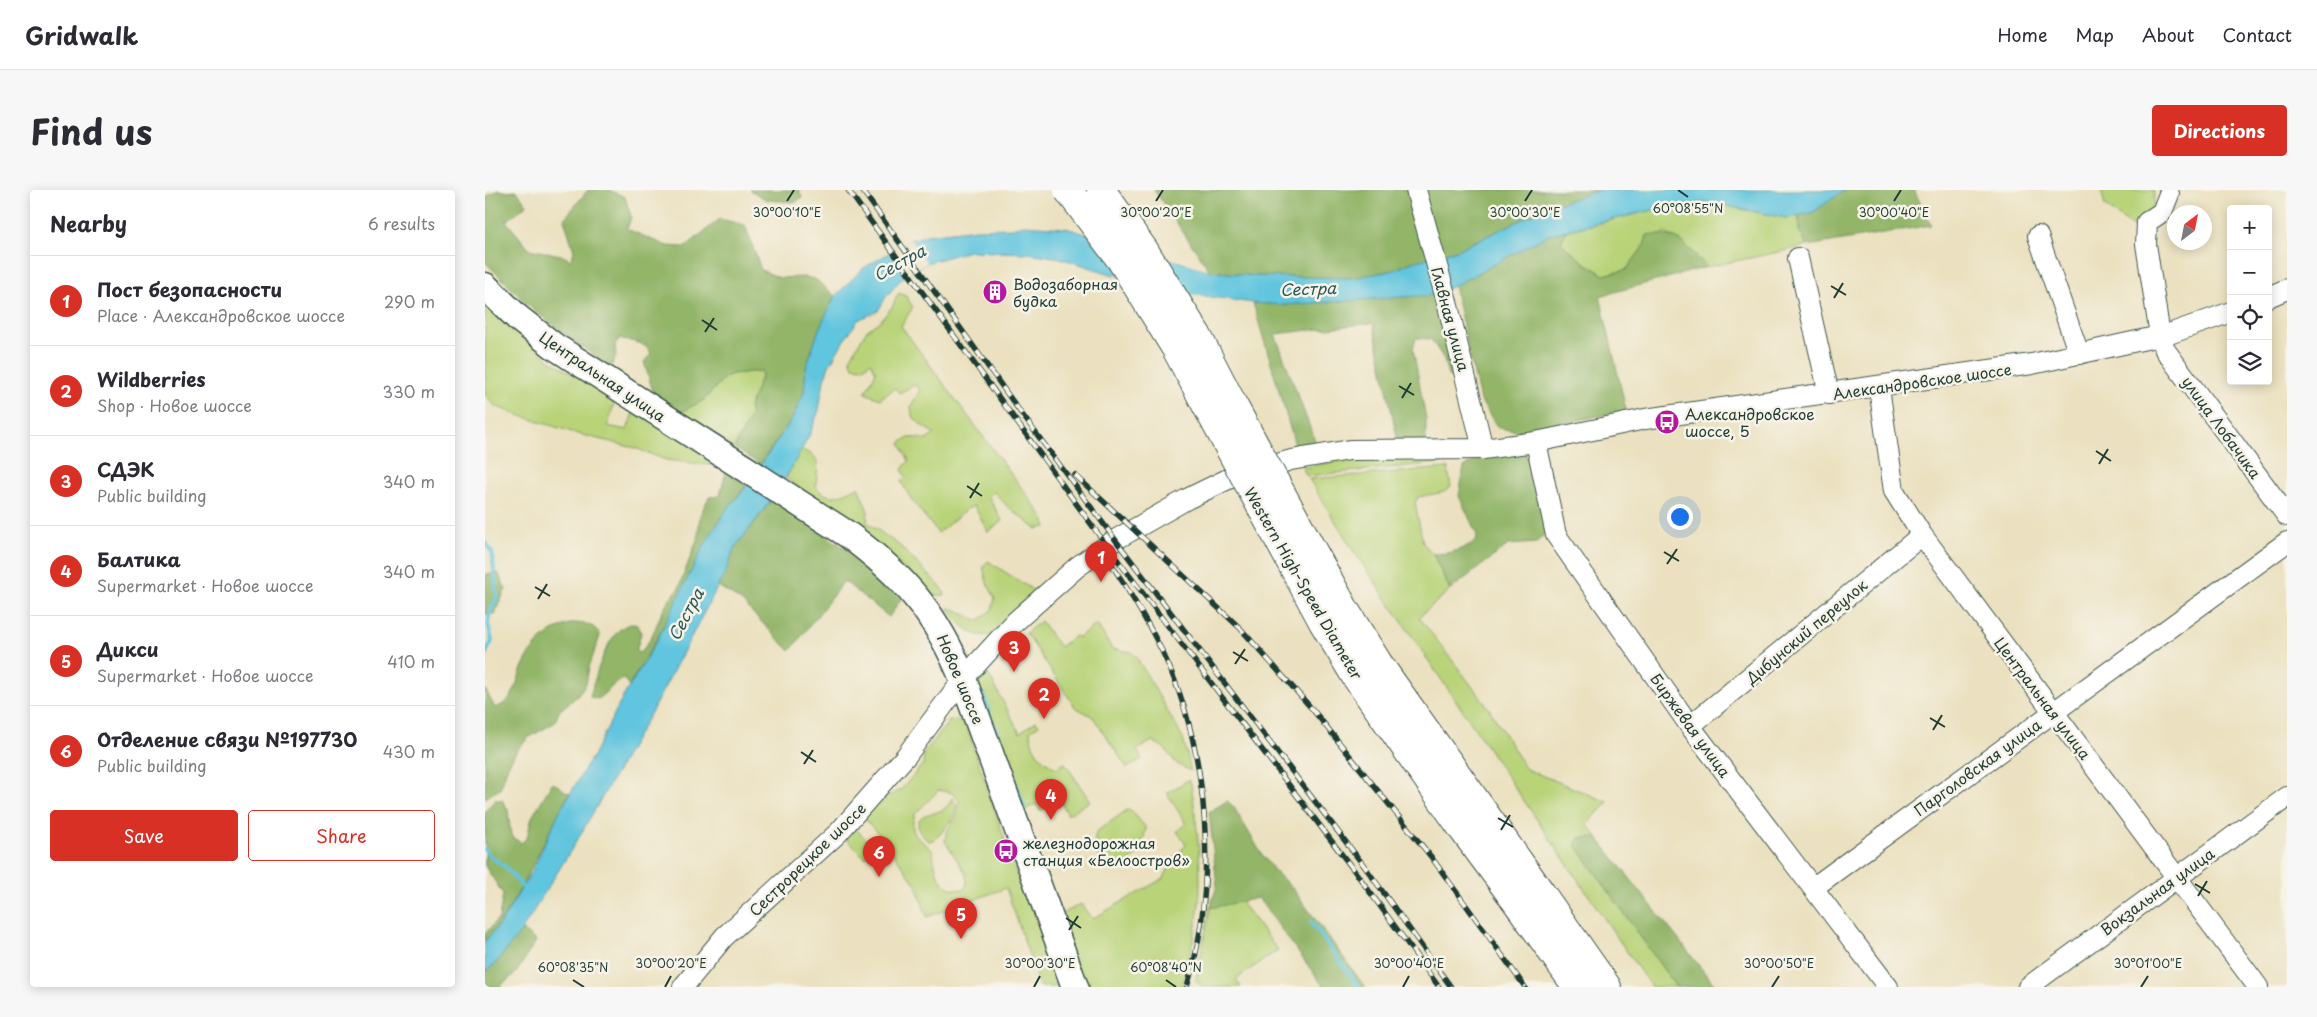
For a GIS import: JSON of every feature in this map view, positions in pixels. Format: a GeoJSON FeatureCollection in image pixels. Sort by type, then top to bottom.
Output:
{"type":"FeatureCollection","features":[{"type":"Feature","properties":{"kind":"highway","name":"Western High-Speed Diameter"},"geometry":{"type":"LineString","coordinates":[[1068,190],[1121,260],[1175,347],[1319,613],[1357,677],[1464,831],[1531,901],[1607,987]]}},
{"type":"Feature","properties":{"kind":"highway","name":"Western High-Speed Diameter"},"geometry":{"type":"LineString","coordinates":[[1101,190],[1144,250],[1193,327],[1345,610],[1531,901],[1577,987]]}},
{"type":"Feature","properties":{"kind":"main road","name":"Центральная улица"},"geometry":{"type":"LineString","coordinates":[[485,286],[518,318],[554,346],[728,457]]}},
{"type":"Feature","properties":{"kind":"main road","name":"Новое шоссе"},"geometry":{"type":"LineString","coordinates":[[728,457],[803,505],[878,557],[921,602],[943,634],[963,679],[1075,987]]}},
{"type":"Feature","properties":{"kind":"street","name":"Главная улица"},"geometry":{"type":"LineString","coordinates":[[1416,190],[1447,302],[1483,449]]}},
{"type":"Feature","properties":{"kind":"street","name":"улица Лобачика"},"geometry":{"type":"LineString","coordinates":[[2169,194],[2162,212],[2147,222],[2141,235],[2160,336],[2165,350],[2287,516]]}},
{"type":"Feature","properties":{"kind":"street"},"geometry":{"type":"LineString","coordinates":[[2038,236],[2079,354]]}},
{"type":"Feature","properties":{"kind":"street"},"geometry":{"type":"LineString","coordinates":[[1798,258],[1829,394]]}},
{"type":"Feature","properties":{"kind":"street"},"geometry":{"type":"LineString","coordinates":[[2272,295],[2287,289]]}},
{"type":"Feature","properties":{"kind":"street","name":"Александровское шоссе"},"geometry":{"type":"LineString","coordinates":[[963,679],[1016,621],[1077,567],[1133,529],[1230,478],[1291,460],[1350,450],[1483,449],[1536,442],[1645,419],[1879,388],[2032,364],[2160,336],[2227,313]]}},
{"type":"Feature","properties":{"kind":"street","name":"Центральная улица"},"geometry":{"type":"LineString","coordinates":[[1879,388],[1894,491],[1922,535],[2258,987]]}},
{"type":"Feature","properties":{"kind":"street","name":"Биржевая улица"},"geometry":{"type":"LineString","coordinates":[[1536,442],[1556,535],[1691,726],[1888,987]]}},
{"type":"Feature","properties":{"kind":"street","name":"Дибунский переулок"},"geometry":{"type":"LineString","coordinates":[[1691,726],[1922,535]]}},
{"type":"Feature","properties":{"kind":"street","name":"Парголовская улица"},"geometry":{"type":"LineString","coordinates":[[1814,887],[2287,542]]}},
{"type":"Feature","properties":{"kind":"street","name":"Сестрорецкое шоссе"},"geometry":{"type":"LineString","coordinates":[[683,987],[724,937],[808,862],[853,817],[913,747],[963,679]]}},
{"type":"Feature","properties":{"kind":"street","name":"Вокзальная улица"},"geometry":{"type":"LineString","coordinates":[[2028,987],[2176,876],[2286,799]]}},
{"type":"Feature","properties":{"kind":"green space"},"geometry":{"type":"Polygon","coordinates":[[[498,190],[517,191],[527,205],[506,221],[529,249],[561,255],[571,260],[574,251],[564,219],[588,190],[609,190],[625,197],[631,217],[627,229],[667,246],[685,247],[720,219],[745,225],[761,270],[780,278],[804,277],[815,279],[835,296],[819,329],[806,368],[804,392],[792,419],[760,464],[734,448],[751,415],[749,407],[762,375],[761,371],[732,374],[724,378],[704,400],[681,412],[654,395],[644,362],[651,354],[642,344],[620,338],[615,344],[616,356],[612,365],[608,366],[532,309],[485,262],[485,198],[498,190]]]}},
{"type":"Feature","properties":{"kind":"green space"},"geometry":{"type":"Polygon","coordinates":[[[750,190],[799,190],[802,197],[796,202],[767,200],[750,190]]]}},
{"type":"Feature","properties":{"kind":"green space"},"geometry":{"type":"Polygon","coordinates":[[[1154,190],[1599,190],[1544,209],[1457,250],[1412,262],[1394,270],[1354,278],[1255,276],[1210,271],[1154,190]]]}},
{"type":"Feature","properties":{"kind":"green space"},"geometry":{"type":"Polygon","coordinates":[[[1845,190],[1914,190],[1931,225],[1807,246],[1799,230],[1799,215],[1812,213],[1845,190]]]}},
{"type":"Feature","properties":{"kind":"green space"},"geometry":{"type":"Polygon","coordinates":[[[2101,190],[2154,190],[2154,225],[2138,230],[2134,228],[2105,206],[2101,190]]]}},
{"type":"Feature","properties":{"kind":"green space"},"geometry":{"type":"Polygon","coordinates":[[[1706,202],[1786,218],[1799,215],[1799,230],[1807,246],[1707,267],[1681,241],[1665,233],[1644,246],[1626,270],[1604,275],[1582,261],[1561,243],[1566,231],[1657,209],[1706,202]]]}},
{"type":"Feature","properties":{"kind":"green space"},"geometry":{"type":"Polygon","coordinates":[[[1566,231],[1561,243],[1582,261],[1604,275],[1626,270],[1644,246],[1647,235],[1675,238],[1687,246],[1707,267],[1600,296],[1626,410],[1524,432],[1498,428],[1480,400],[1454,286],[1550,234],[1566,231]]]}},
{"type":"Feature","properties":{"kind":"green space"},"geometry":{"type":"Polygon","coordinates":[[[899,293],[906,296],[913,307],[901,326],[1043,517],[1047,527],[1036,529],[1007,506],[994,492],[989,497],[1002,521],[988,532],[974,506],[967,509],[938,533],[911,499],[901,481],[906,478],[902,469],[909,461],[900,443],[912,438],[926,440],[935,434],[921,425],[912,416],[911,406],[920,390],[915,385],[899,393],[895,388],[880,399],[865,393],[876,372],[871,362],[864,368],[853,367],[850,359],[866,331],[880,321],[893,306],[899,293]]]}},
{"type":"Feature","properties":{"kind":"green space"},"geometry":{"type":"Polygon","coordinates":[[[1433,295],[1459,379],[1448,376],[1444,359],[1431,339],[1416,338],[1413,349],[1426,419],[1426,451],[1293,460],[1295,445],[1253,303],[1284,305],[1433,295]],[[1373,323],[1275,334],[1318,449],[1398,442],[1373,323]]]}},
{"type":"Feature","properties":{"kind":"green space"},"geometry":{"type":"Polygon","coordinates":[[[485,304],[548,359],[615,399],[608,426],[627,430],[634,410],[723,462],[709,465],[666,460],[635,448],[578,434],[495,406],[485,395],[485,304]]]}},
{"type":"Feature","properties":{"kind":"green space"},"geometry":{"type":"Polygon","coordinates":[[[761,371],[762,375],[749,407],[751,415],[734,448],[681,412],[704,400],[724,378],[732,374],[761,371]]]}},
{"type":"Feature","properties":{"kind":"green space"},"geometry":{"type":"Polygon","coordinates":[[[801,450],[811,454],[818,462],[816,487],[821,492],[836,496],[858,487],[868,511],[867,522],[900,546],[943,589],[945,595],[932,596],[879,549],[786,478],[801,450]]]}},
{"type":"Feature","properties":{"kind":"green space"},"geometry":{"type":"Polygon","coordinates":[[[1526,452],[1546,533],[1536,543],[1508,545],[1450,590],[1433,554],[1456,551],[1476,541],[1477,535],[1459,496],[1464,467],[1480,458],[1526,452]]]}},
{"type":"Feature","properties":{"kind":"green space"},"geometry":{"type":"Polygon","coordinates":[[[1355,458],[1446,459],[1447,462],[1307,476],[1302,468],[1355,458]]]}},
{"type":"Feature","properties":{"kind":"green space"},"geometry":{"type":"Polygon","coordinates":[[[1448,468],[1451,487],[1444,492],[1418,497],[1415,503],[1423,543],[1433,554],[1450,590],[1419,617],[1488,707],[1526,769],[1608,802],[1587,824],[1597,837],[1579,838],[1628,919],[1676,987],[1651,987],[1353,550],[1309,479],[1448,468]]]}},
{"type":"Feature","properties":{"kind":"green space"},"geometry":{"type":"Polygon","coordinates":[[[726,471],[746,484],[724,514],[629,686],[624,679],[617,682],[598,699],[590,697],[600,663],[612,639],[620,630],[628,625],[638,625],[641,633],[636,651],[639,653],[650,639],[666,604],[678,590],[698,537],[700,515],[709,497],[720,496],[726,471]]]}},
{"type":"Feature","properties":{"kind":"green space"},"geometry":{"type":"Polygon","coordinates":[[[772,500],[863,560],[901,599],[889,617],[844,581],[790,651],[741,601],[718,586],[734,549],[772,500]]]}},
{"type":"Feature","properties":{"kind":"green space"},"geometry":{"type":"Polygon","coordinates":[[[988,561],[1036,592],[993,635],[985,636],[966,629],[947,608],[979,620],[992,610],[995,598],[987,583],[983,567],[988,561]]]}},
{"type":"Feature","properties":{"kind":"green space"},"geometry":{"type":"Polygon","coordinates":[[[498,573],[506,589],[494,614],[485,614],[485,574],[498,573]]]}},
{"type":"Feature","properties":{"kind":"green space"},"geometry":{"type":"Polygon","coordinates":[[[1041,621],[1060,647],[1076,635],[1078,638],[1097,624],[1112,649],[1132,652],[1136,656],[1183,738],[1191,771],[1177,764],[1163,747],[1152,741],[1137,750],[1142,759],[1127,768],[1093,717],[1075,707],[1026,633],[1041,621]]]}},
{"type":"Feature","properties":{"kind":"green space"},"geometry":{"type":"Polygon","coordinates":[[[575,623],[587,624],[593,627],[600,636],[589,667],[586,684],[575,698],[560,710],[554,723],[528,738],[517,750],[508,766],[500,789],[485,798],[485,689],[495,708],[508,700],[515,689],[529,654],[540,641],[559,628],[575,623]]]}},
{"type":"Feature","properties":{"kind":"green space"},"geometry":{"type":"Polygon","coordinates":[[[986,670],[1020,733],[1036,721],[1039,725],[1030,731],[1037,753],[1056,768],[1065,763],[1090,801],[1068,815],[1059,799],[1040,811],[1036,804],[1021,812],[976,689],[986,670]]]}},
{"type":"Feature","properties":{"kind":"green space"},"geometry":{"type":"Polygon","coordinates":[[[950,720],[960,721],[967,728],[1019,882],[1024,881],[1064,987],[1040,987],[1006,888],[927,917],[916,885],[884,840],[861,815],[877,802],[902,789],[923,764],[924,753],[950,720]],[[939,790],[915,814],[913,828],[917,836],[933,851],[937,872],[944,883],[949,887],[964,889],[967,884],[966,874],[945,841],[947,831],[959,807],[959,801],[952,793],[939,790]]]}},
{"type":"Feature","properties":{"kind":"green space"},"geometry":{"type":"Polygon","coordinates":[[[1188,780],[1191,783],[1196,821],[1200,896],[1194,936],[1181,987],[1083,987],[1058,916],[1081,904],[1092,919],[1164,878],[1173,859],[1186,845],[1177,831],[1186,824],[1167,793],[1188,780]]]}},
{"type":"Feature","properties":{"kind":"green space"},"geometry":{"type":"Polygon","coordinates":[[[552,783],[570,793],[521,888],[485,941],[485,934],[499,918],[503,894],[485,866],[485,811],[495,800],[502,800],[508,810],[511,836],[521,843],[527,838],[532,817],[552,783]]]}},
{"type":"Feature","properties":{"kind":"green space"},"geometry":{"type":"Polygon","coordinates":[[[952,798],[957,806],[953,816],[942,833],[929,841],[920,832],[918,827],[919,820],[927,814],[944,809],[952,798]]]}},
{"type":"Feature","properties":{"kind":"green space"},"geometry":{"type":"Polygon","coordinates":[[[1227,801],[1233,806],[1261,853],[1273,869],[1293,889],[1365,987],[1324,987],[1258,898],[1210,908],[1217,886],[1209,812],[1227,801]]]}},
{"type":"Feature","properties":{"kind":"green space"},"geometry":{"type":"Polygon","coordinates":[[[1127,810],[1131,810],[1146,828],[1137,854],[1116,871],[1105,865],[1098,856],[1095,845],[1096,832],[1127,810]]]}},
{"type":"Feature","properties":{"kind":"green space"},"geometry":{"type":"Polygon","coordinates":[[[850,823],[875,848],[865,858],[841,834],[850,823]]]}},
{"type":"Feature","properties":{"kind":"green space"},"geometry":{"type":"Polygon","coordinates":[[[1597,837],[1716,987],[1676,987],[1575,844],[1579,838],[1597,837]]]}},
{"type":"Feature","properties":{"kind":"green space"},"geometry":{"type":"Polygon","coordinates":[[[1239,900],[1278,950],[1236,979],[1241,987],[1202,987],[1196,980],[1210,908],[1239,900]]]}},
{"type":"Feature","properties":{"kind":"green space"},"geometry":{"type":"Polygon","coordinates":[[[522,930],[536,941],[516,973],[499,987],[485,987],[485,972],[494,965],[522,930]]]}},
{"type":"Feature","properties":{"kind":"water","name":"Сестра"},"geometry":{"type":"Polygon","coordinates":[[[1599,190],[1845,190],[1812,213],[1786,218],[1706,202],[1657,209],[1550,234],[1454,286],[1433,295],[1284,305],[1253,303],[1197,295],[1114,275],[1060,258],[1028,253],[969,251],[927,263],[900,280],[886,297],[878,311],[858,320],[843,342],[829,366],[824,380],[819,410],[810,434],[791,469],[771,500],[734,549],[726,571],[653,709],[579,837],[520,933],[494,965],[485,972],[485,941],[500,924],[532,871],[559,812],[595,752],[623,697],[656,642],[703,547],[726,510],[743,491],[792,419],[804,392],[806,368],[819,329],[835,296],[862,269],[911,240],[927,235],[976,229],[1011,228],[1023,225],[1066,228],[1210,271],[1255,276],[1354,278],[1394,270],[1412,262],[1457,250],[1544,209],[1599,190]]]}},
{"type":"Feature","properties":{"kind":"pier"},"geometry":{"type":"Polygon","coordinates":[[[911,240],[927,263],[906,276],[889,252],[911,240]]]}},
{"type":"Feature","properties":{"kind":"waterway"},"geometry":{"type":"LineString","coordinates":[[485,543],[492,552],[497,598],[490,612],[488,624],[492,641],[485,655]]}},
{"type":"Feature","properties":{"kind":"waterway"},"geometry":{"type":"LineString","coordinates":[[983,694],[990,713]]}},
{"type":"Feature","properties":{"kind":"waterway"},"geometry":{"type":"LineString","coordinates":[[993,722],[997,733]]}},
{"type":"Feature","properties":{"kind":"waterway"},"geometry":{"type":"LineString","coordinates":[[999,737],[1008,763]]}},
{"type":"Feature","properties":{"kind":"waterway"},"geometry":{"type":"LineString","coordinates":[[1010,770],[1024,806]]}},
{"type":"Feature","properties":{"kind":"waterway"},"geometry":{"type":"LineString","coordinates":[[485,849],[491,857],[509,870],[522,887]]}},
{"type":"Feature","properties":{"kind":"waterway"},"geometry":{"type":"LineString","coordinates":[[1311,922],[1359,987]]}},
{"type":"Feature","properties":{"kind":"railway"},"geometry":{"type":"LineString","coordinates":[[848,190],[1107,546],[1359,877],[1439,987]]}},
{"type":"Feature","properties":{"kind":"railway"},"geometry":{"type":"LineString","coordinates":[[862,190],[1021,413],[1368,871],[1451,987]]}},
{"type":"Feature","properties":{"kind":"railway"},"geometry":{"type":"LineString","coordinates":[[1075,475],[1240,628],[1313,710],[1432,858],[1525,987]]}},
{"type":"Feature","properties":{"kind":"railway"},"geometry":{"type":"LineString","coordinates":[[1101,548],[1126,586],[1163,653],[1179,691],[1191,732],[1199,774],[1206,862],[1203,905],[1197,947],[1187,987]]}},
{"type":"Feature","properties":{"kind":"place","name":"Водозаборная будка"},"geometry":{"type":"Point","coordinates":[995,292]}},
{"type":"Feature","properties":{"kind":"place","name":"Александровское шоссе, 5"},"geometry":{"type":"Point","coordinates":[1667,422]}},
{"type":"Feature","properties":{"kind":"place","name":"Пост безопасности"},"geometry":{"type":"Point","coordinates":[1101,582]}},
{"type":"Feature","properties":{"kind":"place","name":"СДЭК"},"geometry":{"type":"Point","coordinates":[1014,672]}},
{"type":"Feature","properties":{"kind":"place","name":"Wildberries"},"geometry":{"type":"Point","coordinates":[1044,719]}},
{"type":"Feature","properties":{"kind":"place","name":"Балтика"},"geometry":{"type":"Point","coordinates":[1051,820]}},
{"type":"Feature","properties":{"kind":"place","name":"железнодорожная станция «Белоостров»"},"geometry":{"type":"Point","coordinates":[1006,851]}},
{"type":"Feature","properties":{"kind":"place","name":"Отделение связи №197730"},"geometry":{"type":"Point","coordinates":[879,877]}},
{"type":"Feature","properties":{"kind":"place","name":"Дикси"},"geometry":{"type":"Point","coordinates":[961,939]}}]}
